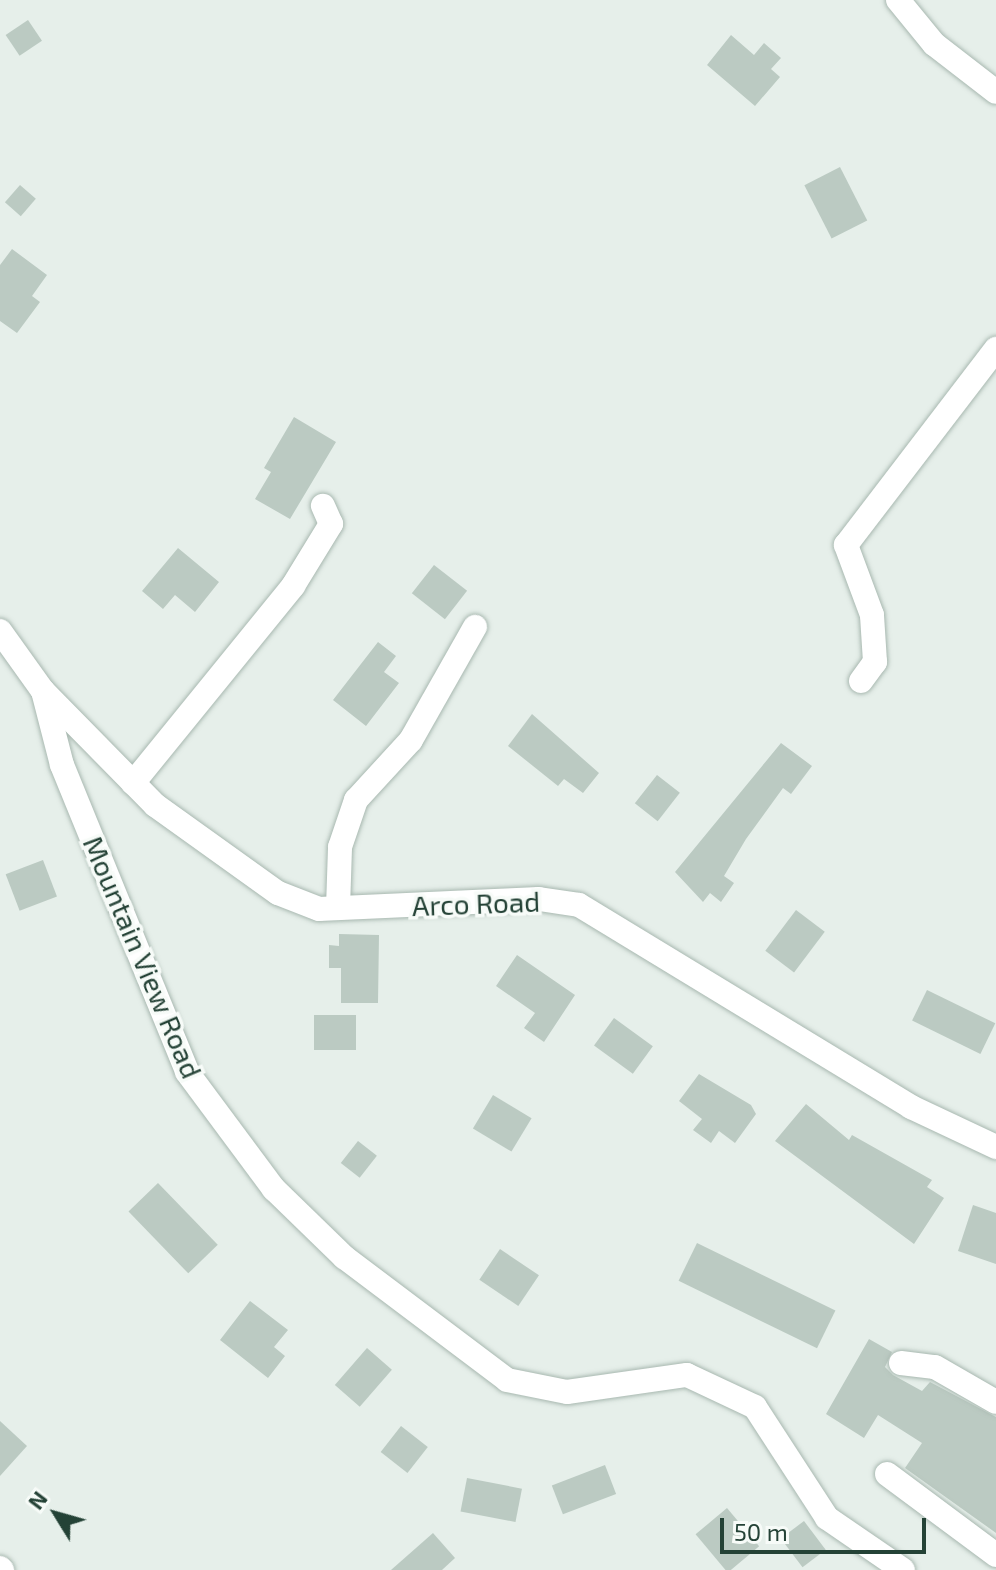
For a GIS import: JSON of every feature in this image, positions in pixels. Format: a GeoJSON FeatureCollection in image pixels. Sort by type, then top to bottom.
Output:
{"type":"FeatureCollection","features":[{"type":"Feature","properties":{"kind":"street"},"geometry":{"type":"LineString","coordinates":[[898,0],[934,44],[996,92]]}},
{"type":"Feature","properties":{"kind":"street"},"geometry":{"type":"LineString","coordinates":[[861,681],[875,662],[872,615],[846,545],[996,349]]}},
{"type":"Feature","properties":{"kind":"street"},"geometry":{"type":"LineString","coordinates":[[133,783],[293,586],[331,524],[323,506]]}},
{"type":"Feature","properties":{"kind":"street"},"geometry":{"type":"LineString","coordinates":[[338,908],[340,847],[356,800],[411,740],[475,627]]}},
{"type":"Feature","properties":{"kind":"street","name":"Arco Road"},"geometry":{"type":"LineString","coordinates":[[0,631],[43,691],[133,783],[278,893],[338,908],[539,899],[579,905],[911,1107],[996,1147]]}},
{"type":"Feature","properties":{"kind":"street","name":"Mountain View Road"},"geometry":{"type":"LineString","coordinates":[[43,691],[62,765],[187,1072],[244,1158],[274,1189],[344,1257],[507,1380],[567,1392],[687,1375],[755,1407],[827,1518],[903,1570]]}},
{"type":"Feature","properties":{"kind":"street"},"geometry":{"type":"LineString","coordinates":[[901,1363],[935,1367],[996,1402]]}},
{"type":"Feature","properties":{"kind":"street"},"geometry":{"type":"LineString","coordinates":[[887,1474],[996,1555]]}},
{"type":"Feature","properties":{"kind":"building"},"geometry":{"type":"Polygon","coordinates":[[[28,20],[42,41],[20,56],[6,35],[28,20]]]}},
{"type":"Feature","properties":{"kind":"building"},"geometry":{"type":"Polygon","coordinates":[[[731,35],[754,55],[764,43],[781,58],[771,69],[780,77],[755,106],[707,65],[731,35]]]}},
{"type":"Feature","properties":{"kind":"building"},"geometry":{"type":"Polygon","coordinates":[[[840,167],[867,220],[832,239],[804,185],[840,167]]]}},
{"type":"Feature","properties":{"kind":"building"},"geometry":{"type":"Polygon","coordinates":[[[20,185],[36,199],[21,216],[5,202],[20,185]]]}},
{"type":"Feature","properties":{"kind":"building"},"geometry":{"type":"Polygon","coordinates":[[[12,249],[47,275],[32,296],[40,302],[17,333],[0,321],[0,265],[12,249]]]}},
{"type":"Feature","properties":{"kind":"building"},"geometry":{"type":"Polygon","coordinates":[[[294,417],[336,442],[290,519],[255,499],[271,472],[264,468],[294,417]]]}},
{"type":"Feature","properties":{"kind":"building"},"geometry":{"type":"Polygon","coordinates":[[[178,548],[219,582],[195,612],[175,595],[163,609],[142,591],[178,548]]]}},
{"type":"Feature","properties":{"kind":"building"},"geometry":{"type":"Polygon","coordinates":[[[434,565],[467,591],[445,619],[412,593],[434,565]]]}},
{"type":"Feature","properties":{"kind":"building"},"geometry":{"type":"Polygon","coordinates":[[[378,642],[396,656],[384,672],[399,683],[366,726],[333,700],[378,642]]]}},
{"type":"Feature","properties":{"kind":"building"},"geometry":{"type":"Polygon","coordinates":[[[532,714],[599,773],[583,793],[564,779],[558,786],[508,746],[532,714]]]}},
{"type":"Feature","properties":{"kind":"building"},"geometry":{"type":"Polygon","coordinates":[[[781,743],[812,766],[791,794],[783,788],[746,839],[724,876],[734,883],[721,902],[710,893],[703,902],[675,872],[781,743]]]}},
{"type":"Feature","properties":{"kind":"building"},"geometry":{"type":"Polygon","coordinates":[[[657,775],[680,793],[658,821],[635,803],[657,775]]]}},
{"type":"Feature","properties":{"kind":"building"},"geometry":{"type":"Polygon","coordinates":[[[43,860],[57,896],[20,911],[6,874],[43,860]]]}},
{"type":"Feature","properties":{"kind":"building"},"geometry":{"type":"Polygon","coordinates":[[[796,910],[825,932],[794,972],[765,951],[796,910]]]}},
{"type":"Feature","properties":{"kind":"building"},"geometry":{"type":"Polygon","coordinates":[[[339,934],[379,935],[378,1003],[341,1003],[341,968],[329,968],[329,945],[339,946],[339,934]]]}},
{"type":"Feature","properties":{"kind":"building"},"geometry":{"type":"Polygon","coordinates":[[[517,955],[575,995],[544,1042],[524,1028],[535,1013],[496,986],[517,955]]]}},
{"type":"Feature","properties":{"kind":"building"},"geometry":{"type":"Polygon","coordinates":[[[927,990],[995,1023],[980,1054],[912,1021],[927,990]]]}},
{"type":"Feature","properties":{"kind":"building"},"geometry":{"type":"Polygon","coordinates":[[[314,1015],[356,1015],[356,1050],[314,1050],[314,1015]]]}},
{"type":"Feature","properties":{"kind":"building"},"geometry":{"type":"Polygon","coordinates":[[[614,1018],[653,1046],[633,1074],[594,1046],[614,1018]]]}},
{"type":"Feature","properties":{"kind":"building"},"geometry":{"type":"Polygon","coordinates":[[[699,1074],[751,1105],[756,1114],[735,1143],[719,1131],[711,1143],[693,1130],[702,1119],[679,1101],[699,1074]]]}},
{"type":"Feature","properties":{"kind":"building"},"geometry":{"type":"Polygon","coordinates":[[[493,1095],[532,1118],[511,1152],[473,1128],[493,1095]]]}},
{"type":"Feature","properties":{"kind":"building"},"geometry":{"type":"Polygon","coordinates":[[[806,1104],[849,1140],[852,1135],[932,1180],[927,1187],[944,1198],[914,1244],[775,1141],[806,1104]]]}},
{"type":"Feature","properties":{"kind":"building"},"geometry":{"type":"Polygon","coordinates":[[[358,1141],[377,1156],[360,1178],[341,1163],[358,1141]]]}},
{"type":"Feature","properties":{"kind":"building"},"geometry":{"type":"Polygon","coordinates":[[[158,1183],[218,1245],[188,1273],[129,1211],[158,1183]]]}},
{"type":"Feature","properties":{"kind":"building"},"geometry":{"type":"Polygon","coordinates":[[[973,1205],[996,1213],[996,1264],[958,1251],[973,1205]]]}},
{"type":"Feature","properties":{"kind":"building"},"geometry":{"type":"Polygon","coordinates":[[[697,1243],[835,1311],[817,1348],[679,1281],[697,1243]]]}},
{"type":"Feature","properties":{"kind":"building"},"geometry":{"type":"Polygon","coordinates":[[[500,1249],[539,1275],[518,1306],[479,1280],[500,1249]]]}},
{"type":"Feature","properties":{"kind":"building"},"geometry":{"type":"Polygon","coordinates":[[[250,1301],[288,1330],[274,1347],[285,1356],[268,1378],[220,1340],[250,1301]]]}},
{"type":"Feature","properties":{"kind":"building"},"geometry":{"type":"Polygon","coordinates":[[[869,1339],[892,1352],[885,1367],[893,1375],[922,1391],[930,1382],[996,1417],[996,1533],[905,1468],[922,1443],[878,1415],[864,1438],[826,1414],[869,1339]]]}},
{"type":"Feature","properties":{"kind":"building"},"geometry":{"type":"Polygon","coordinates":[[[367,1348],[392,1370],[360,1407],[335,1385],[367,1348]]]}},
{"type":"Feature","properties":{"kind":"building"},"geometry":{"type":"Polygon","coordinates":[[[0,1421],[27,1446],[0,1476],[0,1421]]]}},
{"type":"Feature","properties":{"kind":"building"},"geometry":{"type":"Polygon","coordinates":[[[401,1426],[428,1447],[407,1473],[381,1452],[401,1426]]]}},
{"type":"Feature","properties":{"kind":"building"},"geometry":{"type":"Polygon","coordinates":[[[605,1465],[616,1494],[563,1514],[552,1485],[605,1465]]]}},
{"type":"Feature","properties":{"kind":"building"},"geometry":{"type":"Polygon","coordinates":[[[467,1478],[522,1489],[515,1522],[461,1511],[467,1478]]]}},
{"type":"Feature","properties":{"kind":"building"},"geometry":{"type":"Polygon","coordinates":[[[727,1508],[759,1546],[731,1570],[726,1570],[696,1534],[727,1508]]]}},
{"type":"Feature","properties":{"kind":"building"},"geometry":{"type":"Polygon","coordinates":[[[804,1521],[826,1550],[803,1567],[781,1538],[804,1521]]]}},
{"type":"Feature","properties":{"kind":"building"},"geometry":{"type":"Polygon","coordinates":[[[433,1533],[455,1558],[442,1570],[391,1570],[433,1533]]]}}]}
